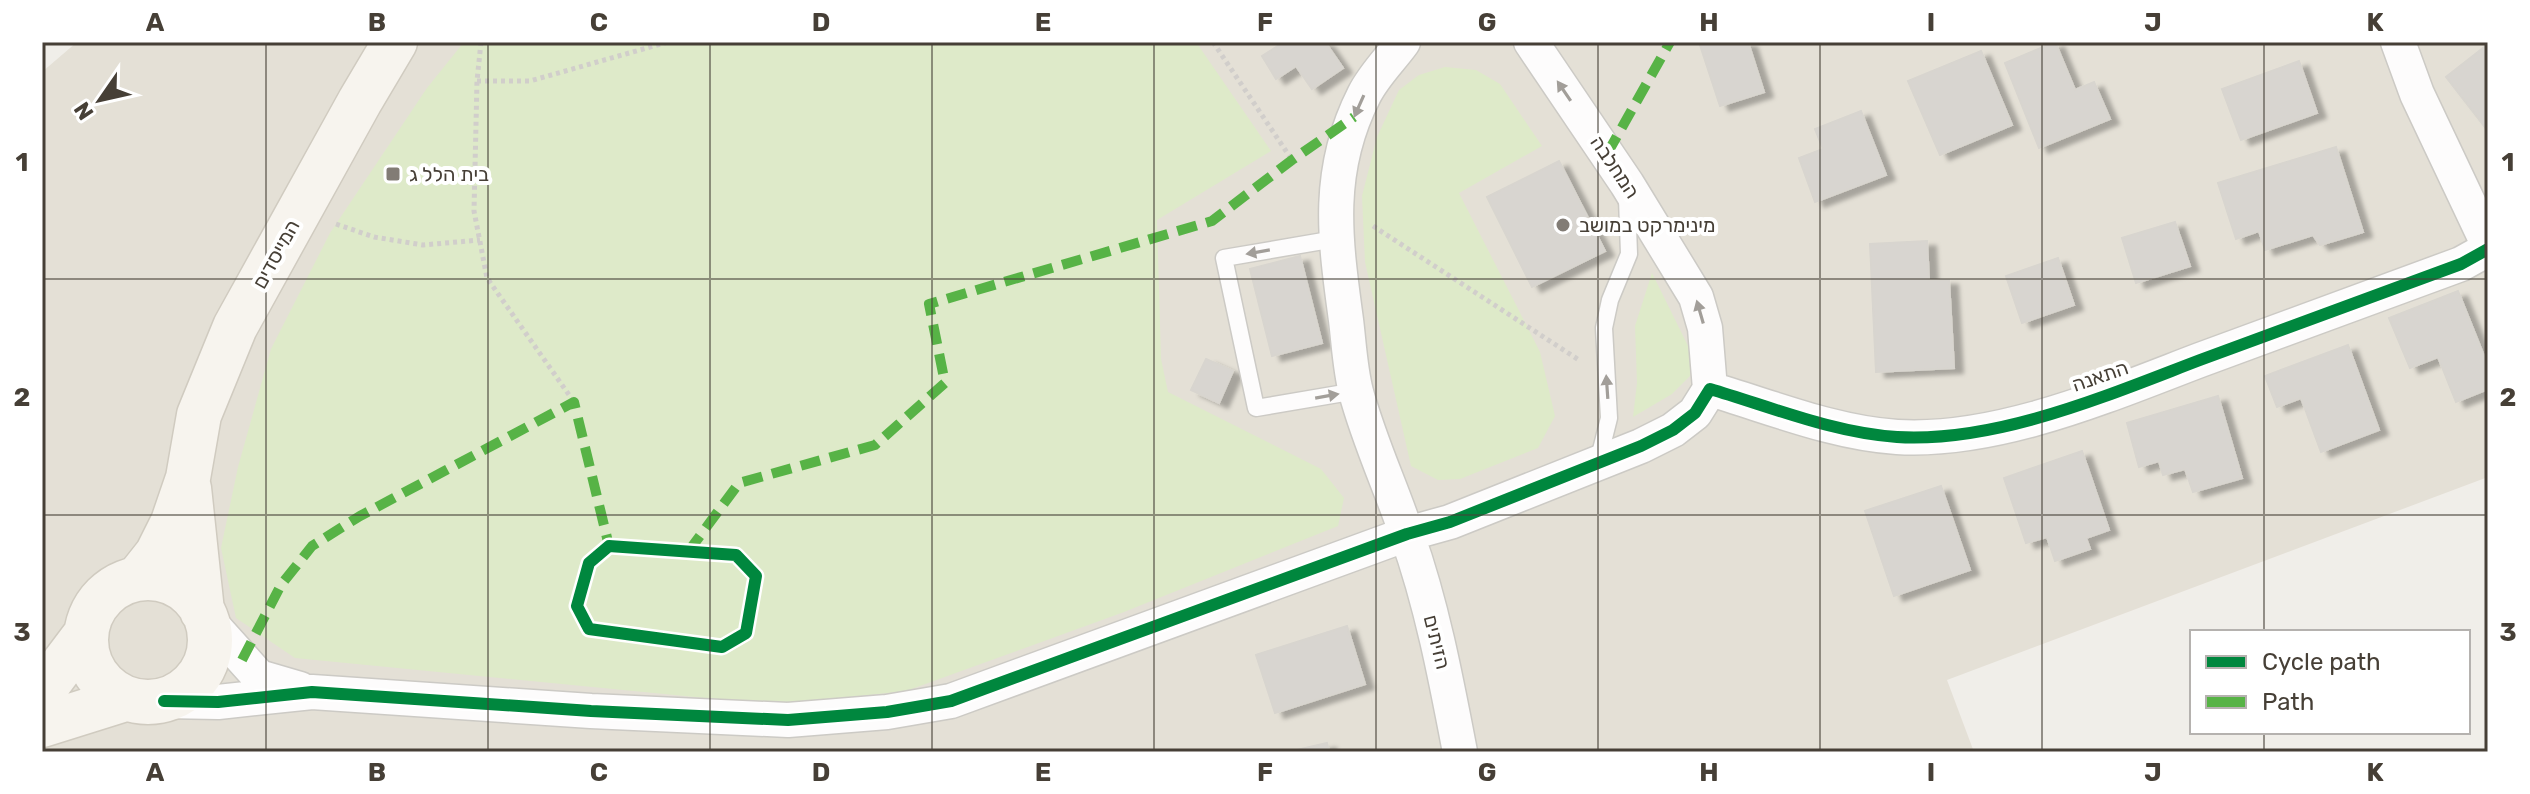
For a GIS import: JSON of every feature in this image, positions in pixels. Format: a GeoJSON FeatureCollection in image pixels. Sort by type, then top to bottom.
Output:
{"type":"FeatureCollection","features":[{"type":"Feature","properties":{"kind":"main road","name":"המייסדים"},"geometry":{"type":"LineString","coordinates":[[188,478],[199,415],[235,327],[395,42]]}},
{"type":"Feature","properties":{"kind":"main road"},"geometry":{"type":"LineString","coordinates":[[138,578],[157,554],[173,522],[188,478]]}},
{"type":"Feature","properties":{"kind":"main road"},"geometry":{"type":"LineString","coordinates":[[42,725],[182,693],[197,680],[207,661],[210,640],[204,615],[188,478]]}},
{"type":"Feature","properties":{"kind":"main road"},"geometry":{"type":"LineString","coordinates":[[145,700],[108,689],[95,675],[87,657],[85,635],[90,615],[101,598],[118,585],[138,578],[158,578],[178,585],[195,600],[204,615]]}},
{"type":"Feature","properties":{"kind":"main road"},"geometry":{"type":"LineString","coordinates":[[42,692],[85,635]]}},
{"type":"Feature","properties":{"kind":"street","name":"המחלבה"},"geometry":{"type":"LineString","coordinates":[[1531,42],[1627,184],[1696,297],[1705,328],[1710,389]]}},
{"type":"Feature","properties":{"kind":"street"},"geometry":{"type":"LineString","coordinates":[[2398,42],[2417,94],[2488,247]]}},
{"type":"Feature","properties":{"kind":"street","name":"הזיתים"},"geometry":{"type":"LineString","coordinates":[[1393,49],[1376,73],[1354,117],[1340,161],[1335,239],[1356,391],[1380,467],[1407,534],[1438,639],[1460,752]]}},
{"type":"Feature","properties":{"kind":"street","name":"התאנה"},"geometry":{"type":"LineString","coordinates":[[1710,389],[1837,428],[1897,437],[1957,434],[2052,413],[2116,392],[2461,264],[2488,247]]}},
{"type":"Feature","properties":{"kind":"street"},"geometry":{"type":"LineString","coordinates":[[145,700],[218,702],[312,692],[591,711],[788,720],[887,712],[951,701],[1407,534],[1450,522],[1598,463],[1673,430],[1695,413],[1710,389]]}},
{"type":"Feature","properties":{"kind":"street"},"geometry":{"type":"LineString","coordinates":[[1380,467],[1411,505],[1450,522]]}},
{"type":"Feature","properties":{"kind":"street"},"geometry":{"type":"LineString","coordinates":[[204,615],[259,677],[312,692]]}},
{"type":"Feature","properties":{"kind":"lane"},"geometry":{"type":"LineString","coordinates":[[1598,463],[1609,418],[1604,328],[1610,300],[1629,254],[1627,184]]}},
{"type":"Feature","properties":{"kind":"lane"},"geometry":{"type":"LineString","coordinates":[[1335,239],[1224,258],[1256,408],[1356,391]]}},
{"type":"Feature","properties":{"kind":"path"},"geometry":{"type":"LineString","coordinates":[[481,42],[474,211],[487,278],[574,402]]}},
{"type":"Feature","properties":{"kind":"path"},"geometry":{"type":"LineString","coordinates":[[477,81],[530,81],[668,42]]}},
{"type":"Feature","properties":{"kind":"path"},"geometry":{"type":"LineString","coordinates":[[1213,42],[1292,160]]}},
{"type":"Feature","properties":{"kind":"path"},"geometry":{"type":"LineString","coordinates":[[1336,201],[1606,378]]}},
{"type":"Feature","properties":{"kind":"path"},"geometry":{"type":"LineString","coordinates":[[300,211],[374,237],[423,245],[480,240]]}},
{"type":"Feature","properties":{"kind":"shaded area"},"geometry":{"type":"Polygon","coordinates":[[[77,42],[2488,42],[2488,477],[1947,680],[1974,752],[42,752],[42,72],[77,42]]]}},
{"type":"Feature","properties":{"kind":"green space"},"geometry":{"type":"Polygon","coordinates":[[[464,42],[1196,42],[1271,151],[1157,220],[1161,359],[1168,392],[1321,469],[1344,498],[1338,526],[1124,612],[906,691],[777,705],[295,658],[236,618],[221,548],[238,467],[271,349],[330,233],[427,88],[464,42]]]}},
{"type":"Feature","properties":{"kind":"green space"},"geometry":{"type":"Polygon","coordinates":[[[1445,67],[1476,70],[1500,84],[1542,146],[1459,193],[1540,352],[1555,416],[1538,448],[1460,479],[1438,480],[1411,466],[1365,262],[1362,196],[1377,137],[1399,90],[1419,75],[1445,67]]]}},
{"type":"Feature","properties":{"kind":"green space"},"geometry":{"type":"Polygon","coordinates":[[[1652,273],[1691,352],[1690,376],[1672,394],[1633,417],[1637,383],[1635,326],[1652,273]]]}},
{"type":"Feature","properties":{"kind":"building"},"geometry":{"type":"Polygon","coordinates":[[[1284,42],[1325,42],[1343,68],[1312,89],[1296,66],[1276,79],[1262,56],[1284,42]]]}},
{"type":"Feature","properties":{"kind":"building"},"geometry":{"type":"Polygon","coordinates":[[[1699,42],[1748,42],[1764,92],[1720,106],[1699,42]]]}},
{"type":"Feature","properties":{"kind":"building"},"geometry":{"type":"Polygon","coordinates":[[[2055,42],[2075,90],[2094,82],[2110,119],[2039,148],[2005,63],[2055,42]]]}},
{"type":"Feature","properties":{"kind":"building"},"geometry":{"type":"Polygon","coordinates":[[[2488,44],[2488,131],[2446,77],[2488,44]]]}},
{"type":"Feature","properties":{"kind":"building"},"geometry":{"type":"Polygon","coordinates":[[[1981,51],[2012,125],[1940,155],[1908,81],[1981,51]]]}},
{"type":"Feature","properties":{"kind":"building"},"geometry":{"type":"Polygon","coordinates":[[[2299,61],[2317,113],[2241,140],[2222,89],[2299,61]]]}},
{"type":"Feature","properties":{"kind":"building"},"geometry":{"type":"Polygon","coordinates":[[[1861,111],[1886,175],[1815,202],[1799,158],[1823,149],[1815,129],[1861,111]]]}},
{"type":"Feature","properties":{"kind":"building"},"geometry":{"type":"Polygon","coordinates":[[[2336,147],[2363,232],[2320,245],[2313,235],[2265,250],[2259,231],[2236,239],[2218,183],[2336,147]]]}},
{"type":"Feature","properties":{"kind":"building"},"geometry":{"type":"Polygon","coordinates":[[[1559,161],[1605,251],[1532,287],[1487,197],[1559,161]]]}},
{"type":"Feature","properties":{"kind":"building"},"geometry":{"type":"Polygon","coordinates":[[[2175,222],[2190,266],[2136,283],[2122,238],[2175,222]]]}},
{"type":"Feature","properties":{"kind":"building"},"geometry":{"type":"Polygon","coordinates":[[[1927,241],[1929,280],[1949,280],[1954,368],[1876,372],[1870,244],[1927,241]]]}},
{"type":"Feature","properties":{"kind":"building"},"geometry":{"type":"Polygon","coordinates":[[[1300,256],[1322,343],[1272,356],[1250,269],[1300,256]]]}},
{"type":"Feature","properties":{"kind":"building"},"geometry":{"type":"Polygon","coordinates":[[[2058,258],[2074,305],[2022,323],[2006,276],[2058,258]]]}},
{"type":"Feature","properties":{"kind":"building"},"geometry":{"type":"Polygon","coordinates":[[[2458,291],[2488,366],[2488,389],[2456,402],[2438,357],[2410,368],[2389,318],[2458,291]]]}},
{"type":"Feature","properties":{"kind":"building"},"geometry":{"type":"Polygon","coordinates":[[[2348,345],[2379,430],[2321,452],[2301,398],[2277,407],[2265,376],[2348,345]]]}},
{"type":"Feature","properties":{"kind":"building"},"geometry":{"type":"Polygon","coordinates":[[[1206,359],[1233,371],[1219,403],[1191,390],[1206,359]]]}},
{"type":"Feature","properties":{"kind":"building"},"geometry":{"type":"Polygon","coordinates":[[[2218,396],[2242,478],[2193,492],[2185,469],[2163,475],[2159,461],[2139,467],[2127,423],[2218,396]]]}},
{"type":"Feature","properties":{"kind":"building"},"geometry":{"type":"Polygon","coordinates":[[[2082,451],[2109,530],[2086,538],[2090,549],[2055,561],[2047,537],[2026,543],[2004,478],[2082,451]]]}},
{"type":"Feature","properties":{"kind":"building"},"geometry":{"type":"Polygon","coordinates":[[[1941,486],[1970,570],[1894,596],[1865,511],[1941,486]]]}},
{"type":"Feature","properties":{"kind":"building"},"geometry":{"type":"Polygon","coordinates":[[[1347,626],[1365,684],[1275,713],[1256,655],[1347,626]]]}},
{"type":"Feature","properties":{"kind":"building"},"geometry":{"type":"Polygon","coordinates":[[[1327,743],[1329,752],[1288,752],[1327,743]]]}},
{"type":"Feature","properties":{"kind":"marked path"},"geometry":{"type":"LineString","coordinates":[[1607,154],[1670,42]]}},
{"type":"Feature","properties":{"kind":"marked path"},"geometry":{"type":"LineString","coordinates":[[688,552],[739,483],[875,445],[945,383],[929,304],[1212,221],[1354,117]]}},
{"type":"Feature","properties":{"kind":"marked path"},"geometry":{"type":"LineString","coordinates":[[242,660],[281,585],[312,546],[360,516],[574,402],[609,546]]}},
{"type":"Feature","properties":{"kind":"cycle path"},"geometry":{"type":"LineString","coordinates":[[164,701],[218,702],[312,692],[591,711],[788,720],[887,712],[951,701],[1407,534],[1450,522],[1641,446],[1673,430],[1695,413],[1710,389],[1826,425],[1873,435],[1935,437],[2013,425],[2090,401],[2461,264],[2488,249]]}},
{"type":"Feature","properties":{"kind":"cycle path"},"geometry":{"type":"LineString","coordinates":[[609,546],[736,555],[756,576],[746,633],[722,647],[589,629],[577,606],[589,563],[609,546]]}},
{"type":"Feature","properties":{"kind":"place","name":"בית הלל ג"},"geometry":{"type":"Point","coordinates":[393,174]}},
{"type":"Feature","properties":{"kind":"place","name":"מינימרקט במושב"},"geometry":{"type":"Point","coordinates":[1563,225]}}]}
